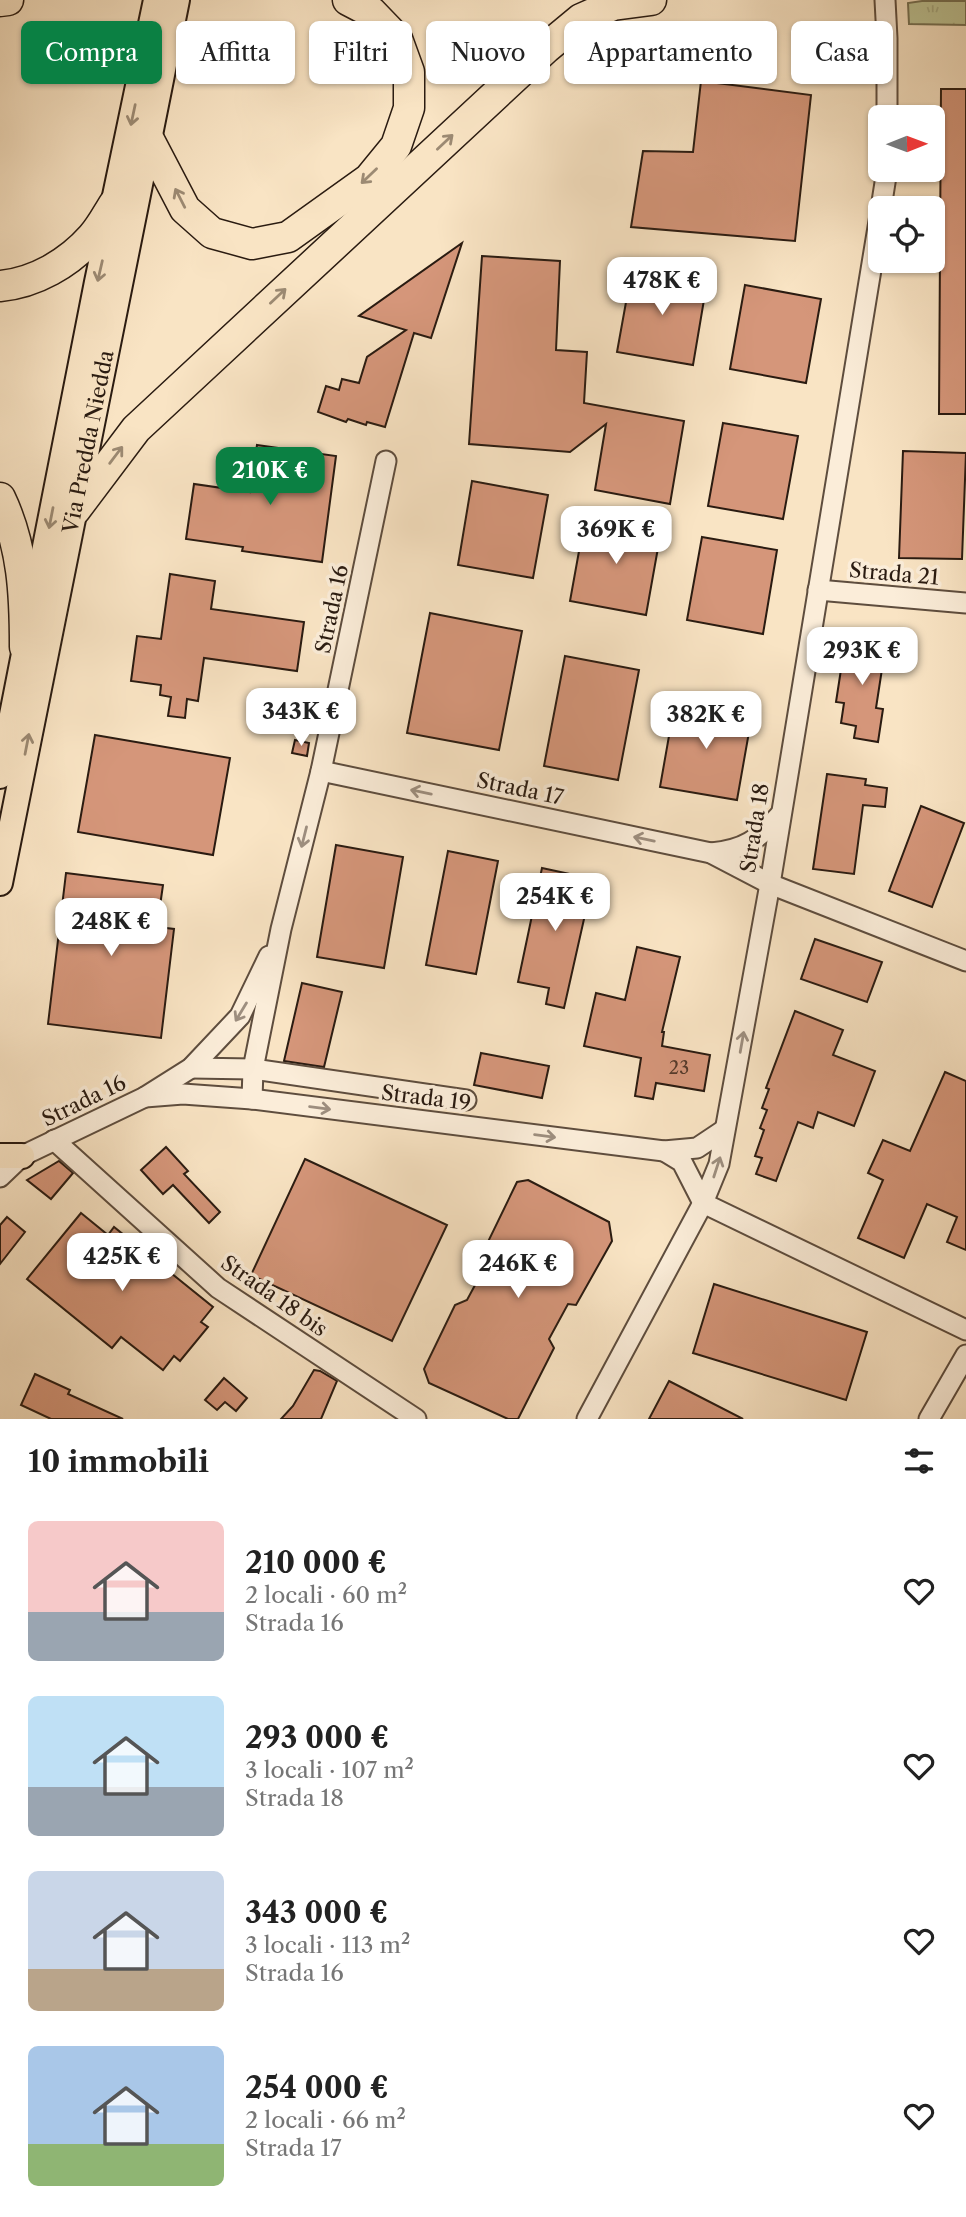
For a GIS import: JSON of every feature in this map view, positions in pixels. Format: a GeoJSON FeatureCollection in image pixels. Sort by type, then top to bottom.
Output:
{"type":"FeatureCollection","features":[{"type":"Feature","properties":{"kind":"highway"},"geometry":{"type":"LineString","coordinates":[[0,1],[9,0]]}},
{"type":"Feature","properties":{"kind":"highway"},"geometry":{"type":"LineString","coordinates":[[150,142],[185,209],[212,233],[252,244],[288,237],[369,179],[396,146],[409,108],[409,72],[397,39],[371,12],[348,0]]}},
{"type":"Feature","properties":{"kind":"highway"},"geometry":{"type":"LineString","coordinates":[[75,510],[136,429],[546,48],[581,19],[614,5],[651,0]]}},
{"type":"Feature","properties":{"kind":"highway"},"geometry":{"type":"LineString","coordinates":[[0,286],[20,284],[58,266],[92,237],[114,204]]}},
{"type":"Feature","properties":{"kind":"highway"},"geometry":{"type":"LineString","coordinates":[[0,498],[9,517],[20,558],[25,590],[25,647]]}},
{"type":"Feature","properties":{"kind":"main road","name":"Via Predda Niedda"},"geometry":{"type":"LineString","coordinates":[[0,776],[156,0]]}},
{"type":"Feature","properties":{"kind":"main road","name":"Via Predda Niedda"},"geometry":{"type":"LineString","coordinates":[[0,883],[177,0]]}},
{"type":"Feature","properties":{"kind":"street"},"geometry":{"type":"LineString","coordinates":[[885,6],[887,105]]}},
{"type":"Feature","properties":{"kind":"street","name":"Strada 18"},"geometry":{"type":"LineString","coordinates":[[587,1419],[703,1203],[719,1164],[770,884],[870,273]]}},
{"type":"Feature","properties":{"kind":"street","name":"Strada 16"},"geometry":{"type":"LineString","coordinates":[[252,1099],[253,1069],[281,929],[321,771],[386,461]]}},
{"type":"Feature","properties":{"kind":"street","name":"Strada 21"},"geometry":{"type":"LineString","coordinates":[[818,590],[966,603]]}},
{"type":"Feature","properties":{"kind":"street","name":"Strada 17"},"geometry":{"type":"LineString","coordinates":[[321,771],[710,853],[770,884]]}},
{"type":"Feature","properties":{"kind":"street","name":"Strada 17"},"geometry":{"type":"LineString","coordinates":[[710,853],[732,851],[751,843],[780,815]]}},
{"type":"Feature","properties":{"kind":"street"},"geometry":{"type":"LineString","coordinates":[[770,884],[966,961]]}},
{"type":"Feature","properties":{"kind":"street","name":"Strada 16"},"geometry":{"type":"LineString","coordinates":[[0,1177],[11,1156],[54,1140],[145,1097],[191,1069],[240,1016],[281,929]]}},
{"type":"Feature","properties":{"kind":"street"},"geometry":{"type":"LineString","coordinates":[[191,1069],[253,1069],[466,1101]]}},
{"type":"Feature","properties":{"kind":"street","name":"Strada 19"},"geometry":{"type":"LineString","coordinates":[[183,1094],[233,1069]]}},
{"type":"Feature","properties":{"kind":"street","name":"Strada 19"},"geometry":{"type":"LineString","coordinates":[[145,1097],[183,1094],[252,1099],[664,1151],[697,1148],[724,1130]]}},
{"type":"Feature","properties":{"kind":"street","name":"Strada 18 bis"},"geometry":{"type":"LineString","coordinates":[[54,1140],[218,1288],[416,1419]]}},
{"type":"Feature","properties":{"kind":"street"},"geometry":{"type":"LineString","coordinates":[[664,1151],[682,1161],[703,1203],[966,1330]]}},
{"type":"Feature","properties":{"kind":"street"},"geometry":{"type":"LineString","coordinates":[[929,1419],[966,1355]]}},
{"type":"Feature","properties":{"kind":"green space"},"geometry":{"type":"Polygon","coordinates":[[[966,1],[966,25],[909,24],[908,3],[966,1]]]}},
{"type":"Feature","properties":{"kind":"building"},"geometry":{"type":"Polygon","coordinates":[[[701,84],[725,84],[811,95],[795,241],[631,227],[643,151],[693,152],[701,84]]]}},
{"type":"Feature","properties":{"kind":"building"},"geometry":{"type":"Polygon","coordinates":[[[941,89],[966,89],[966,414],[939,414],[940,273],[945,273],[945,196],[940,196],[940,182],[945,182],[945,105],[941,105],[941,89]]]}},
{"type":"Feature","properties":{"kind":"building"},"geometry":{"type":"Polygon","coordinates":[[[462,243],[431,338],[414,333],[385,427],[348,419],[346,422],[318,412],[326,386],[339,390],[342,379],[359,383],[367,357],[406,330],[359,316],[462,243]]]}},
{"type":"Feature","properties":{"kind":"building"},"geometry":{"type":"Polygon","coordinates":[[[482,256],[560,261],[556,350],[587,352],[584,403],[684,421],[670,504],[595,490],[606,424],[570,452],[469,444],[482,256]]]}},
{"type":"Feature","properties":{"kind":"building"},"geometry":{"type":"Polygon","coordinates":[[[632,269],[707,282],[693,365],[617,352],[632,269]]]}},
{"type":"Feature","properties":{"kind":"building"},"geometry":{"type":"Polygon","coordinates":[[[745,285],[821,299],[806,383],[730,369],[745,285]]]}},
{"type":"Feature","properties":{"kind":"building"},"geometry":{"type":"Polygon","coordinates":[[[723,423],[798,436],[783,519],[708,506],[723,423]]]}},
{"type":"Feature","properties":{"kind":"building"},"geometry":{"type":"Polygon","coordinates":[[[257,445],[336,456],[322,562],[242,551],[243,547],[186,539],[194,484],[250,492],[257,445]]]}},
{"type":"Feature","properties":{"kind":"building"},"geometry":{"type":"Polygon","coordinates":[[[903,451],[966,453],[962,559],[899,558],[903,451]]]}},
{"type":"Feature","properties":{"kind":"building"},"geometry":{"type":"Polygon","coordinates":[[[472,481],[548,495],[533,578],[458,565],[472,481]]]}},
{"type":"Feature","properties":{"kind":"building"},"geometry":{"type":"Polygon","coordinates":[[[585,518],[661,531],[646,615],[570,601],[585,518]]]}},
{"type":"Feature","properties":{"kind":"building"},"geometry":{"type":"Polygon","coordinates":[[[702,537],[777,550],[763,634],[687,620],[702,537]]]}},
{"type":"Feature","properties":{"kind":"building"},"geometry":{"type":"Polygon","coordinates":[[[170,574],[215,581],[211,609],[304,622],[297,671],[204,658],[198,701],[187,699],[185,718],[168,716],[171,697],[160,695],[161,685],[131,681],[137,636],[161,639],[170,574]]]}},
{"type":"Feature","properties":{"kind":"building"},"geometry":{"type":"Polygon","coordinates":[[[430,613],[522,631],[499,750],[407,733],[430,613]]]}},
{"type":"Feature","properties":{"kind":"building"},"geometry":{"type":"Polygon","coordinates":[[[846,637],[886,643],[876,708],[883,709],[878,742],[854,738],[856,726],[841,723],[844,703],[836,702],[846,637]]]}},
{"type":"Feature","properties":{"kind":"building"},"geometry":{"type":"Polygon","coordinates":[[[565,656],[639,670],[618,780],[544,766],[565,656]]]}},
{"type":"Feature","properties":{"kind":"building"},"geometry":{"type":"Polygon","coordinates":[[[675,702],[752,715],[737,800],[660,787],[675,702]]]}},
{"type":"Feature","properties":{"kind":"building"},"geometry":{"type":"Polygon","coordinates":[[[95,735],[230,758],[213,855],[78,832],[95,735]]]}},
{"type":"Feature","properties":{"kind":"building"},"geometry":{"type":"Polygon","coordinates":[[[295,740],[309,743],[307,756],[292,753],[295,740]]]}},
{"type":"Feature","properties":{"kind":"building"},"geometry":{"type":"Polygon","coordinates":[[[827,774],[866,779],[865,785],[887,788],[885,807],[863,805],[854,874],[813,869],[827,774]]]}},
{"type":"Feature","properties":{"kind":"building"},"geometry":{"type":"Polygon","coordinates":[[[921,806],[964,823],[932,907],[889,891],[921,806]]]}},
{"type":"Feature","properties":{"kind":"building"},"geometry":{"type":"Polygon","coordinates":[[[336,845],[403,857],[384,968],[317,957],[336,845]]]}},
{"type":"Feature","properties":{"kind":"building"},"geometry":{"type":"Polygon","coordinates":[[[448,851],[498,861],[476,974],[426,965],[448,851]]]}},
{"type":"Feature","properties":{"kind":"building"},"geometry":{"type":"Polygon","coordinates":[[[542,868],[593,879],[564,1008],[546,1004],[549,988],[518,982],[542,868]]]}},
{"type":"Feature","properties":{"kind":"building"},"geometry":{"type":"Polygon","coordinates":[[[66,873],[163,885],[157,927],[174,929],[161,1038],[48,1024],[66,873]]]}},
{"type":"Feature","properties":{"kind":"building"},"geometry":{"type":"Polygon","coordinates":[[[815,939],[882,962],[867,1002],[801,979],[815,939]]]}},
{"type":"Feature","properties":{"kind":"building"},"geometry":{"type":"Polygon","coordinates":[[[637,947],[680,957],[662,1032],[662,1046],[710,1055],[704,1091],[656,1083],[653,1099],[635,1096],[641,1058],[584,1046],[596,993],[625,1000],[637,947]]]}},
{"type":"Feature","properties":{"kind":"building"},"geometry":{"type":"Polygon","coordinates":[[[302,983],[342,992],[324,1067],[284,1061],[302,983]]]}},
{"type":"Feature","properties":{"kind":"building"},"geometry":{"type":"Polygon","coordinates":[[[795,1011],[843,1030],[833,1055],[875,1071],[854,1126],[818,1112],[813,1128],[798,1122],[776,1181],[756,1174],[762,1158],[755,1156],[764,1130],[760,1128],[767,1110],[762,1108],[769,1089],[766,1088],[795,1011]]]}},
{"type":"Feature","properties":{"kind":"building"},"geometry":{"type":"Polygon","coordinates":[[[481,1053],[549,1066],[542,1098],[474,1085],[481,1053]]]}},
{"type":"Feature","properties":{"kind":"building"},"geometry":{"type":"Polygon","coordinates":[[[945,1072],[966,1081],[966,1250],[947,1242],[957,1217],[927,1204],[904,1258],[858,1238],[883,1180],[868,1173],[883,1140],[910,1151],[945,1072]]]}},
{"type":"Feature","properties":{"kind":"building"},"geometry":{"type":"Polygon","coordinates":[[[166,1147],[188,1171],[184,1174],[220,1212],[209,1223],[173,1185],[163,1194],[141,1170],[166,1147]]]}},
{"type":"Feature","properties":{"kind":"building"},"geometry":{"type":"Polygon","coordinates":[[[305,1159],[447,1225],[392,1341],[251,1275],[305,1159]]]}},
{"type":"Feature","properties":{"kind":"building"},"geometry":{"type":"Polygon","coordinates":[[[59,1161],[73,1173],[51,1199],[27,1180],[59,1161]]]}},
{"type":"Feature","properties":{"kind":"building"},"geometry":{"type":"Polygon","coordinates":[[[528,1180],[609,1222],[612,1241],[576,1305],[568,1304],[549,1339],[554,1348],[518,1419],[508,1419],[429,1383],[424,1369],[455,1305],[467,1300],[488,1261],[484,1250],[517,1182],[528,1180]]]}},
{"type":"Feature","properties":{"kind":"building"},"geometry":{"type":"Polygon","coordinates":[[[81,1213],[108,1235],[114,1227],[213,1307],[201,1322],[208,1327],[180,1361],[174,1356],[163,1370],[121,1337],[112,1348],[27,1279],[81,1213]]]}},
{"type":"Feature","properties":{"kind":"building"},"geometry":{"type":"Polygon","coordinates":[[[7,1217],[25,1232],[0,1264],[0,1225],[7,1217]]]}},
{"type":"Feature","properties":{"kind":"building"},"geometry":{"type":"Polygon","coordinates":[[[714,1284],[867,1332],[846,1400],[693,1353],[714,1284]]]}},
{"type":"Feature","properties":{"kind":"building"},"geometry":{"type":"Polygon","coordinates":[[[314,1370],[337,1381],[321,1419],[281,1419],[293,1406],[314,1370]]]}},
{"type":"Feature","properties":{"kind":"building"},"geometry":{"type":"Polygon","coordinates":[[[35,1374],[70,1390],[68,1394],[123,1419],[51,1419],[21,1405],[35,1374]]]}},
{"type":"Feature","properties":{"kind":"building"},"geometry":{"type":"Polygon","coordinates":[[[224,1378],[247,1398],[236,1411],[225,1402],[217,1410],[205,1400],[224,1378]]]}},
{"type":"Feature","properties":{"kind":"building"},"geometry":{"type":"Polygon","coordinates":[[[669,1381],[743,1419],[649,1419],[669,1381]]]}}]}
